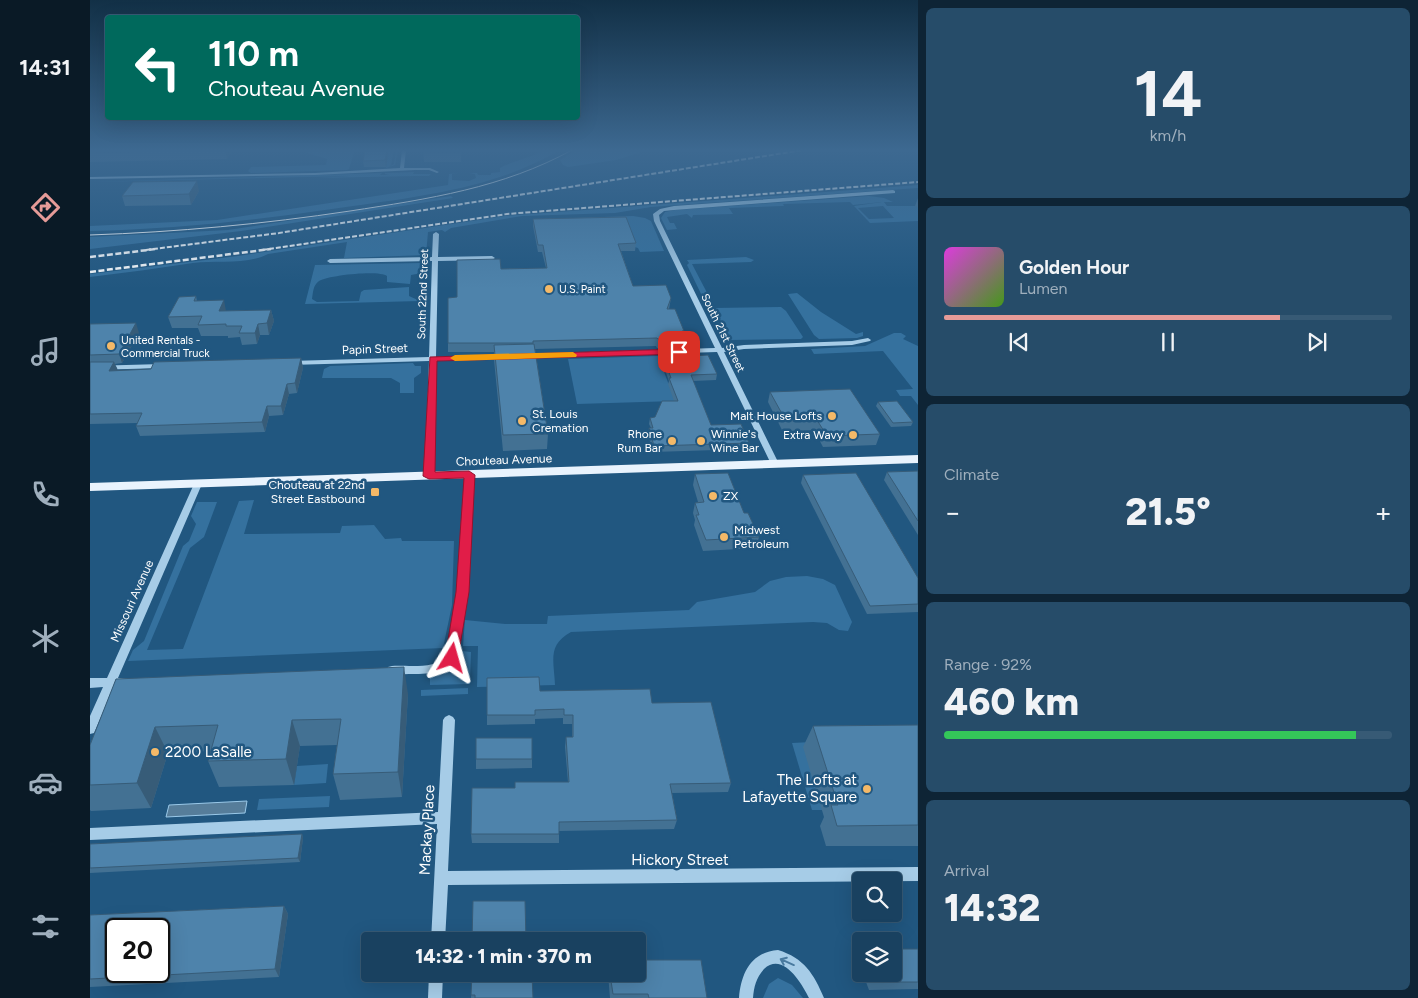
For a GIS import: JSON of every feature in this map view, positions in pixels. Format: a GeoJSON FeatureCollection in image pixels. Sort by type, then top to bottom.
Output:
{"type":"FeatureCollection","features":[{"type":"Feature","properties":{"kind":"main road","name":"Chouteau Avenue"},"geometry":{"type":"LineString","coordinates":[[90,487],[918,459]]}},
{"type":"Feature","properties":{"kind":"street","name":"South 21st Street"},"geometry":{"type":"LineString","coordinates":[[775,464],[657,221],[656,214],[659,211],[674,208],[830,197]]}},
{"type":"Feature","properties":{"kind":"street","name":"South 22nd Street"},"geometry":{"type":"LineString","coordinates":[[429,476],[436,234]]}},
{"type":"Feature","properties":{"kind":"street"},"geometry":{"type":"LineString","coordinates":[[330,261],[492,258]]}},
{"type":"Feature","properties":{"kind":"street"},"geometry":{"type":"LineString","coordinates":[[521,356],[720,350],[744,347],[852,343],[868,340]]}},
{"type":"Feature","properties":{"kind":"street","name":"Papin Street"},"geometry":{"type":"LineString","coordinates":[[285,363],[511,356]]}},
{"type":"Feature","properties":{"kind":"street"},"geometry":{"type":"LineString","coordinates":[[90,368],[174,366]]}},
{"type":"Feature","properties":{"kind":"street"},"geometry":{"type":"LineString","coordinates":[[379,671],[434,668],[445,666],[452,658],[460,611],[469,475]]}},
{"type":"Feature","properties":{"kind":"street","name":"Missouri Avenue"},"geometry":{"type":"LineString","coordinates":[[90,729],[198,484]]}},
{"type":"Feature","properties":{"kind":"street"},"geometry":{"type":"LineString","coordinates":[[90,683],[133,682]]}},
{"type":"Feature","properties":{"kind":"street","name":"Mackay Place"},"geometry":{"type":"LineString","coordinates":[[439,932],[449,720]]}},
{"type":"Feature","properties":{"kind":"street"},"geometry":{"type":"LineString","coordinates":[[90,834],[445,818]]}},
{"type":"Feature","properties":{"kind":"street","name":"Hickory Street"},"geometry":{"type":"LineString","coordinates":[[442,878],[918,874]]}},
{"type":"Feature","properties":{"kind":"street"},"geometry":{"type":"LineString","coordinates":[[746,998],[753,969],[761,960],[773,958],[787,960],[799,968],[817,998]]}},
{"type":"Feature","properties":{"kind":"street"},"geometry":{"type":"LineString","coordinates":[[435,998],[436,982]]}},
{"type":"Feature","properties":{"kind":"shaded area"},"geometry":{"type":"Polygon","coordinates":[[[372,197],[416,197],[320,211],[189,226],[90,231],[90,226],[217,220],[372,197]]]}},
{"type":"Feature","properties":{"kind":"shaded area"},"geometry":{"type":"Polygon","coordinates":[[[447,197],[453,198],[241,231],[90,249],[90,237],[228,230],[447,197]]]}},
{"type":"Feature","properties":{"kind":"shaded area"},"geometry":{"type":"Polygon","coordinates":[[[764,197],[798,197],[651,207],[615,213],[522,216],[451,228],[445,232],[442,230],[428,232],[426,255],[344,258],[347,242],[268,254],[251,260],[202,262],[90,277],[90,274],[238,256],[505,216],[764,197]]]}},
{"type":"Feature","properties":{"kind":"shaded area"},"geometry":{"type":"Polygon","coordinates":[[[873,197],[893,202],[884,202],[887,206],[918,206],[918,221],[870,223],[854,206],[882,202],[853,205],[850,202],[783,204],[784,206],[729,208],[733,214],[693,215],[692,218],[687,214],[667,217],[670,223],[674,223],[677,229],[667,230],[661,218],[665,212],[873,197]],[[883,206],[858,208],[869,219],[894,218],[883,206]]]}},
{"type":"Feature","properties":{"kind":"shaded area"},"geometry":{"type":"Polygon","coordinates":[[[633,216],[651,221],[664,251],[640,252],[638,248],[543,221],[542,219],[633,216]]]}},
{"type":"Feature","properties":{"kind":"shaded area"},"geometry":{"type":"Polygon","coordinates":[[[746,257],[754,260],[751,262],[692,264],[715,308],[781,307],[786,311],[803,337],[801,339],[730,340],[721,335],[687,265],[689,263],[687,260],[746,257]]]}},
{"type":"Feature","properties":{"kind":"shaded area"},"geometry":{"type":"Polygon","coordinates":[[[421,263],[427,265],[427,272],[411,275],[410,284],[387,282],[387,276],[375,273],[343,275],[319,281],[314,287],[312,299],[317,302],[359,301],[361,292],[364,290],[409,287],[409,296],[420,301],[305,304],[315,265],[421,263]]]}},
{"type":"Feature","properties":{"kind":"shaded area"},"geometry":{"type":"Polygon","coordinates":[[[797,293],[821,312],[856,334],[863,332],[863,336],[857,338],[819,339],[814,335],[788,294],[797,293]]]}},
{"type":"Feature","properties":{"kind":"shaded area"},"geometry":{"type":"Polygon","coordinates":[[[894,333],[901,333],[906,336],[903,339],[918,346],[918,405],[911,396],[900,396],[896,390],[913,389],[883,351],[814,354],[811,349],[865,346],[894,333]]]}},
{"type":"Feature","properties":{"kind":"shaded area"},"geometry":{"type":"Polygon","coordinates":[[[658,356],[675,401],[577,404],[568,359],[658,356]]]}},
{"type":"Feature","properties":{"kind":"shaded area"},"geometry":{"type":"Polygon","coordinates":[[[413,363],[415,366],[421,366],[421,373],[414,378],[414,393],[400,393],[400,383],[391,378],[322,378],[324,369],[330,366],[413,363]]]}},
{"type":"Feature","properties":{"kind":"shaded area"},"geometry":{"type":"Polygon","coordinates":[[[254,500],[244,534],[340,533],[342,526],[374,525],[385,539],[401,538],[402,541],[454,541],[452,605],[443,648],[128,661],[133,650],[144,641],[183,546],[189,541],[196,524],[191,516],[197,502],[217,502],[204,537],[190,548],[147,650],[183,649],[239,501],[254,500]]]}},
{"type":"Feature","properties":{"kind":"shaded area"},"geometry":{"type":"Polygon","coordinates":[[[807,576],[823,579],[835,585],[852,622],[848,631],[839,630],[827,623],[813,622],[571,632],[558,642],[555,648],[553,661],[555,685],[477,687],[478,646],[463,646],[465,620],[505,624],[547,624],[548,616],[689,610],[697,602],[755,592],[770,581],[786,577],[807,576]]]}},
{"type":"Feature","properties":{"kind":"shaded area"},"geometry":{"type":"Polygon","coordinates":[[[462,651],[471,652],[470,684],[430,685],[430,675],[442,674],[452,669],[461,657],[462,651]]]}},
{"type":"Feature","properties":{"kind":"shaded area"},"geometry":{"type":"Polygon","coordinates":[[[468,688],[468,694],[421,696],[421,690],[468,688]]]}},
{"type":"Feature","properties":{"kind":"shaded area"},"geometry":{"type":"Polygon","coordinates":[[[890,738],[823,810],[812,810],[792,743],[890,738]]]}},
{"type":"Feature","properties":{"kind":"shaded area"},"geometry":{"type":"Polygon","coordinates":[[[328,764],[326,783],[294,785],[297,766],[328,764]]]}},
{"type":"Feature","properties":{"kind":"shaded area"},"geometry":{"type":"Polygon","coordinates":[[[330,796],[329,807],[257,810],[259,799],[330,796]]]}},
{"type":"Feature","properties":{"kind":"shaded area"},"geometry":{"type":"Polygon","coordinates":[[[247,801],[245,813],[166,817],[169,805],[247,801]]]}},
{"type":"Feature","properties":{"kind":"shaded area"},"geometry":{"type":"Polygon","coordinates":[[[778,978],[792,985],[803,998],[763,998],[769,984],[778,978]]]}},
{"type":"Feature","properties":{"kind":"building","name":"U.S. Paint"},"geometry":{"type":"Polygon","coordinates":[[[626,217],[636,243],[618,244],[633,286],[666,285],[671,298],[667,309],[675,309],[684,331],[682,331],[685,339],[448,343],[448,298],[457,297],[457,260],[500,259],[501,269],[547,268],[543,245],[538,245],[533,219],[626,217]]]}},
{"type":"Feature","properties":{"kind":"building"},"geometry":{"type":"Polygon","coordinates":[[[196,296],[194,301],[224,300],[219,311],[271,310],[267,323],[258,324],[255,333],[239,333],[242,326],[226,326],[226,324],[198,325],[202,316],[168,317],[179,297],[196,296]]]}},
{"type":"Feature","properties":{"kind":"building","name":"United Rentals - Commercial Truck"},"geometry":{"type":"Polygon","coordinates":[[[136,323],[119,354],[90,355],[90,324],[136,323]]]}},
{"type":"Feature","properties":{"kind":"building"},"geometry":{"type":"Polygon","coordinates":[[[534,344],[548,434],[503,435],[494,345],[534,344]]]}},
{"type":"Feature","properties":{"kind":"building"},"geometry":{"type":"Polygon","coordinates":[[[688,349],[691,356],[708,355],[717,374],[691,375],[711,425],[741,424],[749,443],[654,446],[649,428],[653,428],[650,418],[655,417],[662,401],[678,401],[661,350],[688,349]]]}},
{"type":"Feature","properties":{"kind":"building"},"geometry":{"type":"Polygon","coordinates":[[[301,358],[295,383],[287,384],[281,406],[267,406],[262,422],[136,426],[142,413],[90,414],[90,362],[114,362],[109,371],[151,369],[154,362],[301,358]]]}},
{"type":"Feature","properties":{"kind":"building"},"geometry":{"type":"Polygon","coordinates":[[[850,389],[880,434],[827,436],[817,420],[786,421],[770,392],[850,389]]]}},
{"type":"Feature","properties":{"kind":"building"},"geometry":{"type":"Polygon","coordinates":[[[897,401],[913,422],[893,423],[878,402],[897,401]]]}},
{"type":"Feature","properties":{"kind":"building"},"geometry":{"type":"Polygon","coordinates":[[[918,471],[918,521],[887,472],[918,471]]]}},
{"type":"Feature","properties":{"kind":"building"},"geometry":{"type":"Polygon","coordinates":[[[728,473],[744,513],[748,513],[759,537],[706,540],[696,515],[699,515],[695,503],[704,502],[695,474],[728,473]]]}},
{"type":"Feature","properties":{"kind":"building"},"geometry":{"type":"Polygon","coordinates":[[[856,473],[918,578],[918,604],[870,606],[803,475],[856,473]]]}},
{"type":"Feature","properties":{"kind":"building"},"geometry":{"type":"Polygon","coordinates":[[[404,667],[398,772],[333,774],[341,719],[292,720],[286,759],[208,761],[218,725],[155,727],[137,783],[90,785],[90,745],[116,679],[404,667]]]}},
{"type":"Feature","properties":{"kind":"building"},"geometry":{"type":"Polygon","coordinates":[[[539,677],[540,691],[650,689],[652,703],[711,702],[731,783],[670,784],[677,820],[559,822],[559,834],[471,834],[472,788],[515,788],[515,782],[569,782],[566,737],[573,737],[573,715],[564,715],[564,709],[535,710],[535,715],[487,715],[487,678],[539,677]]]}},
{"type":"Feature","properties":{"kind":"building","name":"The Lofts at Lafayette Square"},"geometry":{"type":"Polygon","coordinates":[[[918,725],[918,825],[837,826],[831,805],[838,805],[813,726],[918,725]]]}},
{"type":"Feature","properties":{"kind":"building"},"geometry":{"type":"Polygon","coordinates":[[[476,738],[532,738],[532,759],[476,759],[476,738]]]}},
{"type":"Feature","properties":{"kind":"building"},"geometry":{"type":"Polygon","coordinates":[[[302,834],[298,858],[90,868],[90,844],[302,834]]]}},
{"type":"Feature","properties":{"kind":"building"},"geometry":{"type":"Polygon","coordinates":[[[473,901],[525,901],[526,932],[472,932],[473,901]]]}},
{"type":"Feature","properties":{"kind":"building"},"geometry":{"type":"Polygon","coordinates":[[[284,906],[275,969],[170,975],[170,918],[105,918],[105,978],[90,979],[90,915],[284,906]]]}},
{"type":"Feature","properties":{"kind":"building"},"geometry":{"type":"Polygon","coordinates":[[[902,949],[918,949],[918,982],[902,982],[902,949]]]}},
{"type":"Feature","properties":{"kind":"building"},"geometry":{"type":"Polygon","coordinates":[[[646,960],[701,960],[707,998],[649,998],[648,994],[613,994],[611,982],[646,982],[646,960]]]}},
{"type":"Feature","properties":{"kind":"building"},"geometry":{"type":"Polygon","coordinates":[[[472,982],[532,982],[533,998],[475,998],[475,995],[471,995],[472,982]]]}},
{"type":"Feature","properties":{"kind":"tram line"},"geometry":{"type":"LineString","coordinates":[[90,235],[188,230],[253,224],[318,216],[433,197]]}},
{"type":"Feature","properties":{"kind":"railway"},"geometry":{"type":"LineString","coordinates":[[146,250],[279,233],[509,197]]}},
{"type":"Feature","properties":{"kind":"railway"},"geometry":{"type":"LineString","coordinates":[[262,250],[507,214],[731,197]]}},
{"type":"Feature","properties":{"kind":"railway"},"geometry":{"type":"LineString","coordinates":[[90,257],[156,249]]}},
{"type":"Feature","properties":{"kind":"railway"},"geometry":{"type":"LineString","coordinates":[[90,272],[271,249]]}},
{"type":"Feature","properties":{"kind":"slow traffic"},"geometry":{"type":"LineString","coordinates":[[455,358],[573,355]]}},
{"type":"Feature","properties":{"kind":"place","name":"U.S. Paint"},"geometry":{"type":"Point","coordinates":[549,289]}},
{"type":"Feature","properties":{"kind":"place","name":"United Rentals - Commercial Truck"},"geometry":{"type":"Point","coordinates":[111,346]}},
{"type":"Feature","properties":{"kind":"place","name":"Malt House Lofts"},"geometry":{"type":"Point","coordinates":[832,416]}},
{"type":"Feature","properties":{"kind":"place","name":"St. Louis Cremation"},"geometry":{"type":"Point","coordinates":[522,421]}},
{"type":"Feature","properties":{"kind":"place","name":"Extra Wavy"},"geometry":{"type":"Point","coordinates":[853,435]}},
{"type":"Feature","properties":{"kind":"place","name":"Rhone Rum Bar"},"geometry":{"type":"Point","coordinates":[672,441]}},
{"type":"Feature","properties":{"kind":"place","name":"Winnie's Wine Bar"},"geometry":{"type":"Point","coordinates":[701,441]}},
{"type":"Feature","properties":{"kind":"place","name":"Chouteau at 22nd Street Eastbound"},"geometry":{"type":"Point","coordinates":[375,492]}},
{"type":"Feature","properties":{"kind":"place","name":"ZX"},"geometry":{"type":"Point","coordinates":[713,496]}},
{"type":"Feature","properties":{"kind":"place","name":"Midwest Petroleum"},"geometry":{"type":"Point","coordinates":[724,537]}},
{"type":"Feature","properties":{"kind":"place","name":"2200 LaSalle"},"geometry":{"type":"Point","coordinates":[155,752]}},
{"type":"Feature","properties":{"kind":"place","name":"The Lofts at Lafayette Square"},"geometry":{"type":"Point","coordinates":[867,789]}},
{"type":"Feature","properties":{"kind":"route"},"geometry":{"type":"LineString","coordinates":[[452,658],[463,592],[469,475],[429,476],[433,358],[679,352]]}}]}
